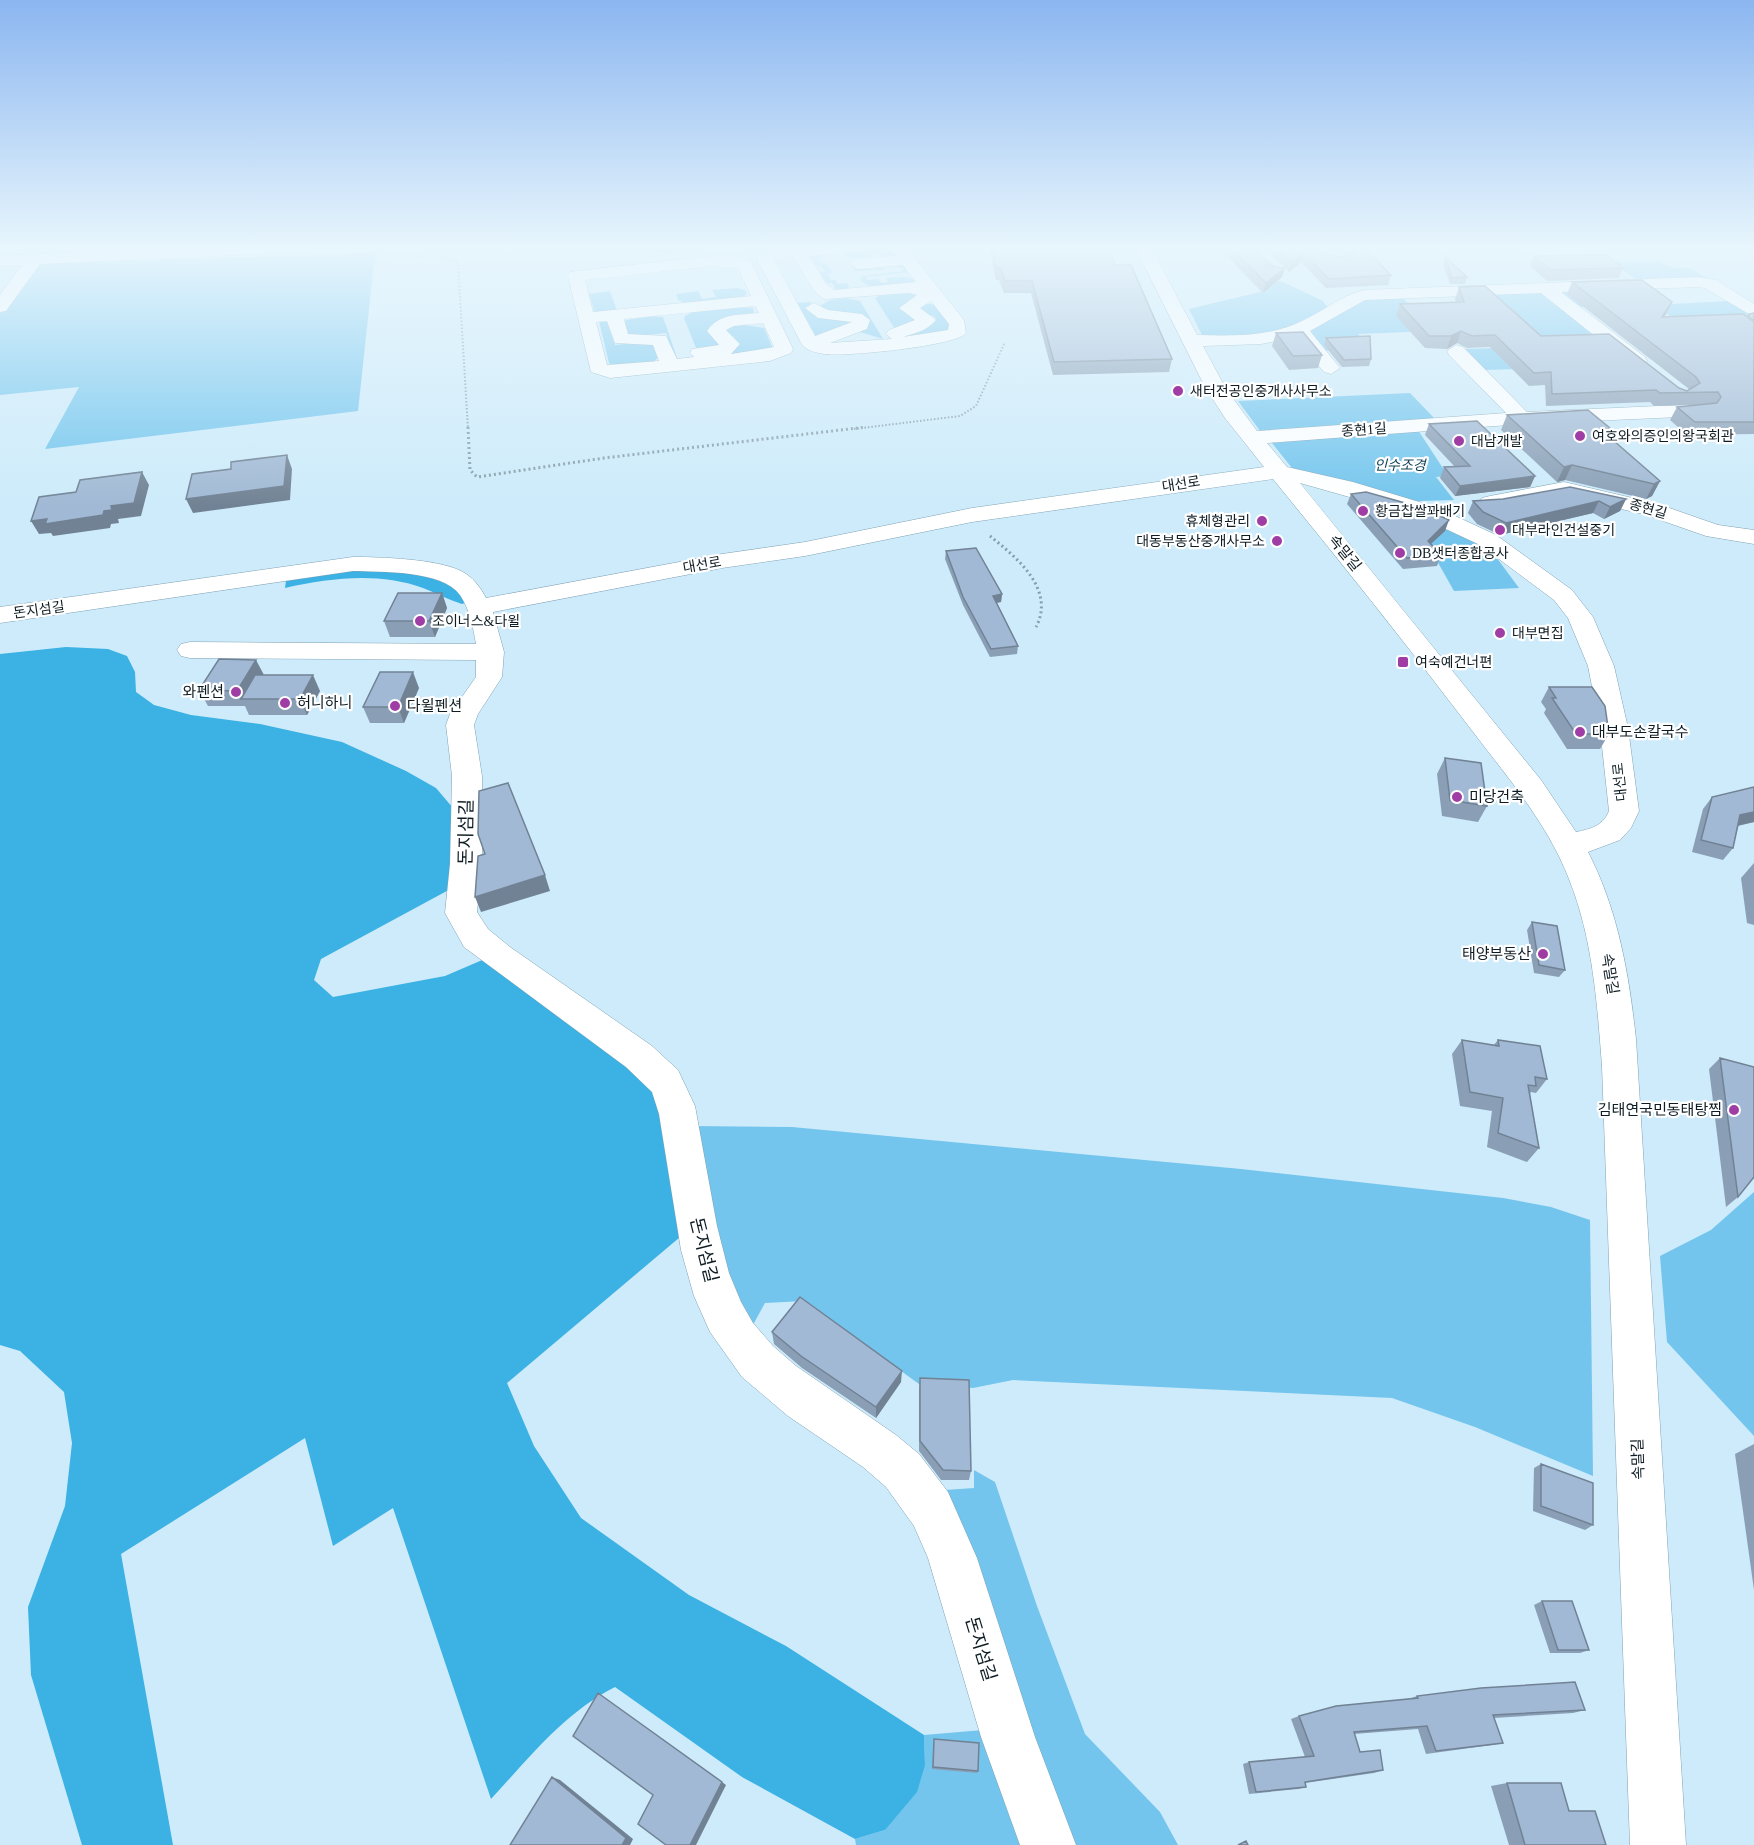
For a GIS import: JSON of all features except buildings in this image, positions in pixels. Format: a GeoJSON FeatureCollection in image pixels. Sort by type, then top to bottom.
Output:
{"type":"FeatureCollection","features":[{"type":"Feature","properties":{"kind":"street"},"geometry":{"type":"LineString","coordinates":[[589,333],[600,370],[610,372],[670,365],[688,354],[716,352],[728,347],[730,341],[719,333]]}},
{"type":"Feature","properties":{"kind":"street"},"geometry":{"type":"LineString","coordinates":[[621,333],[621,339],[660,340],[670,365]]}},
{"type":"Feature","properties":{"kind":"street"},"geometry":{"type":"LineString","coordinates":[[688,354],[782,351],[785,346],[779,333]]}},
{"type":"Feature","properties":{"kind":"street"},"geometry":{"type":"LineString","coordinates":[[805,333],[812,344],[835,349],[955,333]]}},
{"type":"Feature","properties":{"kind":"street"},"geometry":{"type":"LineString","coordinates":[[812,344],[840,333]]}},
{"type":"Feature","properties":{"kind":"street"},"geometry":{"type":"LineString","coordinates":[[891,333],[896,338],[913,340]]}},
{"type":"Feature","properties":{"kind":"street","name":"속말길"},"geometry":{"type":"LineString","coordinates":[[1187,333],[1222,399],[1251,438],[1492,735],[1531,787],[1568,844],[1588,885],[1599,921],[1614,998],[1620,1078],[1658,1845]]}},
{"type":"Feature","properties":{"kind":"street"},"geometry":{"type":"LineString","coordinates":[[1191,340],[1266,339],[1285,333]]}},
{"type":"Feature","properties":{"kind":"street"},"geometry":{"type":"LineString","coordinates":[[1301,333],[1331,368]]}},
{"type":"Feature","properties":{"kind":"street"},"geometry":{"type":"LineString","coordinates":[[1603,333],[1654,373]]}},
{"type":"Feature","properties":{"kind":"street"},"geometry":{"type":"LineString","coordinates":[[1456,351],[1522,418]]}},
{"type":"Feature","properties":{"kind":"street","name":"종현1길"},"geometry":{"type":"LineString","coordinates":[[1251,438],[1522,418],[1702,410]]}},
{"type":"Feature","properties":{"kind":"street"},"geometry":{"type":"LineString","coordinates":[[1476,421],[1501,444]]}},
{"type":"Feature","properties":{"kind":"street","name":"대선로"},"geometry":{"type":"LineString","coordinates":[[479,607],[722,561],[805,549],[972,515],[1278,471],[1398,502],[1451,522],[1488,540],[1563,595],[1580,617],[1601,666],[1614,728],[1624,811],[1616,829],[1609,835],[1568,844]]}},
{"type":"Feature","properties":{"kind":"street","name":"종현길"},"geometry":{"type":"LineString","coordinates":[[1398,502],[1444,507],[1497,502],[1542,482],[1650,509],[1714,531],[1754,537]]}},
{"type":"Feature","properties":{"kind":"street","name":"돈지섬길"},"geometry":{"type":"LineString","coordinates":[[0,615],[353,564],[396,565],[453,576],[470,591],[484,619],[491,652],[489,677],[464,714],[460,725],[467,776],[466,864],[461,913],[476,938],[648,1065],[671,1090],[702,1252],[723,1310],[737,1338],[757,1361],[783,1382],[872,1443],[900,1466],[924,1496],[943,1531],[1003,1720],[1048,1845]]}},
{"type":"Feature","properties":{"kind":"street"},"geometry":{"type":"LineString","coordinates":[[190,650],[491,652]]}},
{"type":"Feature","properties":{"kind":"path"},"geometry":{"type":"LineString","coordinates":[[462,333],[470,470],[477,477],[604,458],[960,416],[976,406],[1005,342]]}},
{"type":"Feature","properties":{"kind":"path"},"geometry":{"type":"LineString","coordinates":[[972,515],[992,538],[1014,554],[1033,582],[1043,608],[1042,620],[1036,627]]}},
{"type":"Feature","properties":{"kind":"green space"},"geometry":{"type":"Polygon","coordinates":[[[0,333],[366,333],[358,411],[45,449],[79,387],[0,395],[0,333]]]}},
{"type":"Feature","properties":{"kind":"green space"},"geometry":{"type":"Polygon","coordinates":[[[602,333],[611,333],[615,345],[653,341],[660,356],[652,363],[612,365],[609,363],[602,333]]]}},
{"type":"Feature","properties":{"kind":"green space"},"geometry":{"type":"Polygon","coordinates":[[[627,333],[665,333],[628,337],[627,333]]]}},
{"type":"Feature","properties":{"kind":"green space"},"geometry":{"type":"Polygon","coordinates":[[[666,333],[668,333],[677,358],[675,359],[666,333]]]}},
{"type":"Feature","properties":{"kind":"green space"},"geometry":{"type":"Polygon","coordinates":[[[690,333],[712,333],[725,345],[696,348],[690,333]]]}},
{"type":"Feature","properties":{"kind":"green space"},"geometry":{"type":"Polygon","coordinates":[[[727,333],[766,333],[772,347],[764,351],[715,356],[737,344],[734,337],[727,333]]]}},
{"type":"Feature","properties":{"kind":"green space"},"geometry":{"type":"Polygon","coordinates":[[[864,333],[879,333],[883,339],[864,333]]]}},
{"type":"Feature","properties":{"kind":"green space"},"geometry":{"type":"Polygon","coordinates":[[[1201,333],[1259,333],[1237,335],[1202,335],[1201,333]]]}},
{"type":"Feature","properties":{"kind":"green space"},"geometry":{"type":"Polygon","coordinates":[[[1307,333],[1381,333],[1358,334],[1371,349],[1320,351],[1307,333]]]}},
{"type":"Feature","properties":{"kind":"green space"},"geometry":{"type":"Polygon","coordinates":[[[1519,333],[1593,333],[1607,344],[1556,368],[1483,370],[1463,349],[1533,347],[1519,333]]]}},
{"type":"Feature","properties":{"kind":"green space"},"geometry":{"type":"Polygon","coordinates":[[[1410,393],[1435,419],[1261,432],[1238,401],[1410,393]]]}},
{"type":"Feature","properties":{"kind":"green space","name":"인수조경"},"geometry":{"type":"Polygon","coordinates":[[[1418,430],[1448,476],[1436,477],[1454,500],[1418,501],[1396,498],[1292,468],[1272,443],[1418,430]]]}},
{"type":"Feature","properties":{"kind":"green space"},"geometry":{"type":"Polygon","coordinates":[[[1427,515],[1485,542],[1519,588],[1454,591],[1432,552],[1427,515]]]}},
{"type":"Feature","properties":{"kind":"green space"},"geometry":{"type":"Polygon","coordinates":[[[689,1126],[792,1127],[1241,1169],[1503,1198],[1551,1207],[1590,1220],[1593,1476],[1475,1427],[1392,1398],[1013,1380],[973,1388],[919,1384],[804,1301],[765,1303],[748,1334],[734,1312],[689,1126]]]}},
{"type":"Feature","properties":{"kind":"green space"},"geometry":{"type":"Polygon","coordinates":[[[1754,1192],[1754,1436],[1667,1342],[1660,1256],[1711,1230],[1754,1192]]]}},
{"type":"Feature","properties":{"kind":"green space"},"geometry":{"type":"Polygon","coordinates":[[[974,1470],[995,1482],[1037,1606],[1085,1734],[1160,1812],[1178,1845],[1060,1845],[931,1491],[974,1488],[974,1470]]]}},
{"type":"Feature","properties":{"kind":"green space"},"geometry":{"type":"Polygon","coordinates":[[[995,1729],[1035,1845],[856,1845],[855,1839],[885,1830],[925,1765],[924,1735],[995,1729]]]}},
{"type":"Feature","properties":{"kind":"shaded area"},"geometry":{"type":"Polygon","coordinates":[[[355,567],[446,578],[468,602],[462,604],[452,601],[406,583],[372,578],[337,579],[285,588],[287,574],[355,567]]]}},
{"type":"Feature","properties":{"kind":"shaded area"},"geometry":{"type":"Polygon","coordinates":[[[66,647],[108,649],[127,656],[135,672],[136,692],[154,705],[191,715],[260,724],[342,742],[406,771],[436,788],[453,808],[456,886],[321,959],[314,980],[333,997],[445,976],[487,958],[655,1080],[686,1232],[507,1383],[534,1446],[581,1518],[689,1595],[786,1646],[924,1735],[925,1765],[917,1792],[885,1830],[855,1839],[742,1777],[615,1687],[563,1723],[533,1752],[491,1799],[393,1508],[333,1546],[305,1438],[121,1554],[173,1845],[82,1845],[31,1675],[28,1607],[65,1506],[72,1443],[64,1392],[20,1351],[0,1345],[0,654],[66,647]]]}},
{"type":"Feature","properties":{"kind":"place","name":"새터전공인중개사사무소"},"geometry":{"type":"Point","coordinates":[1178,391]}},
{"type":"Feature","properties":{"kind":"place","name":"여호와의증인의왕국회관"},"geometry":{"type":"Point","coordinates":[1580,436]}},
{"type":"Feature","properties":{"kind":"place","name":"대남개발"},"geometry":{"type":"Point","coordinates":[1459,441]}},
{"type":"Feature","properties":{"kind":"place","name":"황금찹쌀꽈배기"},"geometry":{"type":"Point","coordinates":[1363,511]}},
{"type":"Feature","properties":{"kind":"place","name":"휴체형관리"},"geometry":{"type":"Point","coordinates":[1262,521]}},
{"type":"Feature","properties":{"kind":"place","name":"대부라인건설중기"},"geometry":{"type":"Point","coordinates":[1500,530]}},
{"type":"Feature","properties":{"kind":"place","name":"대동부동산중개사무소"},"geometry":{"type":"Point","coordinates":[1277,541]}},
{"type":"Feature","properties":{"kind":"place","name":"DB샛터종합공사"},"geometry":{"type":"Point","coordinates":[1400,553]}},
{"type":"Feature","properties":{"kind":"place","name":"조이너스&다윌"},"geometry":{"type":"Point","coordinates":[420,621]}},
{"type":"Feature","properties":{"kind":"place","name":"대부면집"},"geometry":{"type":"Point","coordinates":[1500,633]}},
{"type":"Feature","properties":{"kind":"place","name":"여숙예건너편"},"geometry":{"type":"Point","coordinates":[1403,662]}},
{"type":"Feature","properties":{"kind":"place","name":"와펜션"},"geometry":{"type":"Point","coordinates":[236,692]}},
{"type":"Feature","properties":{"kind":"place","name":"허니하니"},"geometry":{"type":"Point","coordinates":[285,703]}},
{"type":"Feature","properties":{"kind":"place","name":"다윌펜션"},"geometry":{"type":"Point","coordinates":[395,706]}},
{"type":"Feature","properties":{"kind":"place","name":"대부도손칼국수"},"geometry":{"type":"Point","coordinates":[1580,732]}},
{"type":"Feature","properties":{"kind":"place","name":"미당건축"},"geometry":{"type":"Point","coordinates":[1457,797]}},
{"type":"Feature","properties":{"kind":"place","name":"태양부동산"},"geometry":{"type":"Point","coordinates":[1543,954]}},
{"type":"Feature","properties":{"kind":"place","name":"김태연국민동태탕찜"},"geometry":{"type":"Point","coordinates":[1734,1110]}}]}
